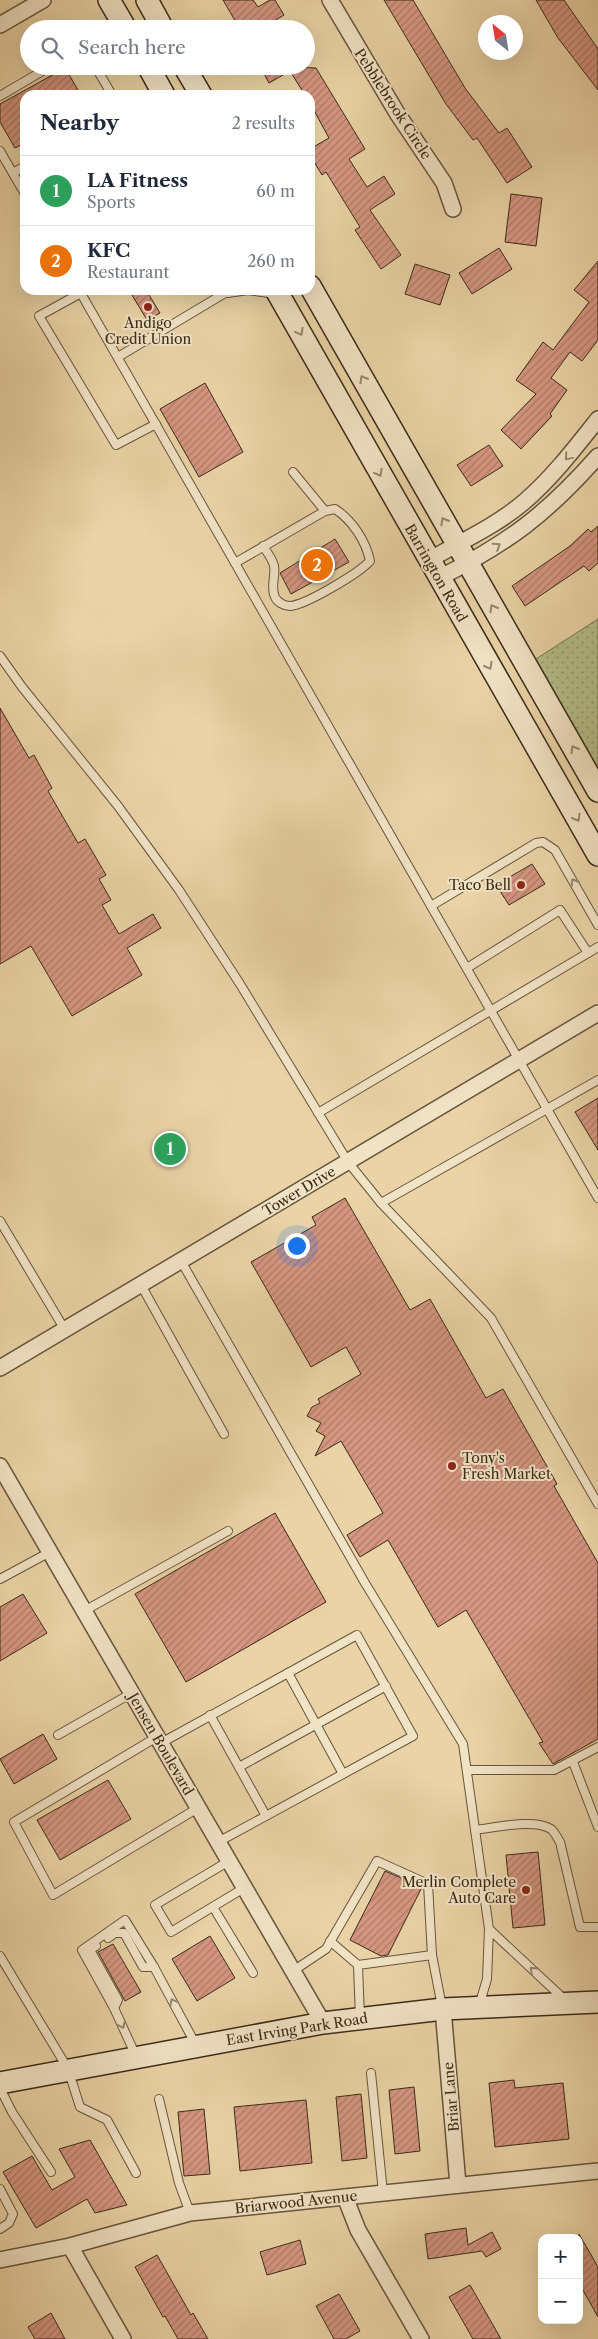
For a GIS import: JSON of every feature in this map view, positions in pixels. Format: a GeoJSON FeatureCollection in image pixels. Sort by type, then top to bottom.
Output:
{"type":"FeatureCollection","features":[{"type":"Feature","properties":{"kind":"main road"},"geometry":{"type":"LineString","coordinates":[[110,0],[121,20]]}},
{"type":"Feature","properties":{"kind":"main road"},"geometry":{"type":"LineString","coordinates":[[147,0],[158,20]]}},
{"type":"Feature","properties":{"kind":"main road"},"geometry":{"type":"LineString","coordinates":[[153,75],[161,90]]}},
{"type":"Feature","properties":{"kind":"main road"},"geometry":{"type":"LineString","coordinates":[[189,75],[198,90]]}},
{"type":"Feature","properties":{"kind":"main road","name":"Barrington Road"},"geometry":{"type":"LineString","coordinates":[[279,295],[598,855]]}},
{"type":"Feature","properties":{"kind":"main road"},"geometry":{"type":"LineString","coordinates":[[315,295],[598,791]]}},
{"type":"Feature","properties":{"kind":"main road","name":"East Irving Park Road"},"geometry":{"type":"LineString","coordinates":[[0,2083],[136,2056],[323,2023],[443,2009],[598,2002]]}},
{"type":"Feature","properties":{"kind":"street"},"geometry":{"type":"LineString","coordinates":[[0,25],[43,0]]}},
{"type":"Feature","properties":{"kind":"street","name":"Pebblebrook Circle"},"geometry":{"type":"LineString","coordinates":[[330,0],[397,113],[444,183],[453,209]]}},
{"type":"Feature","properties":{"kind":"street"},"geometry":{"type":"LineString","coordinates":[[434,569],[457,544],[523,503],[567,459],[598,419]]}},
{"type":"Feature","properties":{"kind":"street"},"geometry":{"type":"LineString","coordinates":[[434,569],[467,563],[535,520],[566,493],[598,456]]}},
{"type":"Feature","properties":{"kind":"street","name":"Tower Drive"},"geometry":{"type":"LineString","coordinates":[[0,1368],[598,1012]]}},
{"type":"Feature","properties":{"kind":"street","name":"Jensen Boulevard"},"geometry":{"type":"LineString","coordinates":[[0,1466],[323,2023]]}},
{"type":"Feature","properties":{"kind":"street","name":"Briar Lane"},"geometry":{"type":"LineString","coordinates":[[443,2009],[458,2185]]}},
{"type":"Feature","properties":{"kind":"street","name":"Briarwood Avenue"},"geometry":{"type":"LineString","coordinates":[[0,2260],[70,2246],[190,2213],[598,2172]]}},
{"type":"Feature","properties":{"kind":"street"},"geometry":{"type":"LineString","coordinates":[[345,2197],[358,2230],[421,2339]]}},
{"type":"Feature","properties":{"kind":"street"},"geometry":{"type":"LineString","coordinates":[[70,2246],[124,2339]]}},
{"type":"Feature","properties":{"kind":"lane"},"geometry":{"type":"LineString","coordinates":[[0,96],[36,75]]}},
{"type":"Feature","properties":{"kind":"lane"},"geometry":{"type":"LineString","coordinates":[[100,75],[109,90]]}},
{"type":"Feature","properties":{"kind":"lane"},"geometry":{"type":"LineString","coordinates":[[0,151],[20,186]]}},
{"type":"Feature","properties":{"kind":"lane"},"geometry":{"type":"LineString","coordinates":[[13,173],[20,169]]}},
{"type":"Feature","properties":{"kind":"lane"},"geometry":{"type":"LineString","coordinates":[[73,295],[39,316],[116,445],[156,424]]}},
{"type":"Feature","properties":{"kind":"lane"},"geometry":{"type":"LineString","coordinates":[[82,295],[598,1198]]}},
{"type":"Feature","properties":{"kind":"lane"},"geometry":{"type":"LineString","coordinates":[[118,356],[222,295]]}},
{"type":"Feature","properties":{"kind":"lane"},"geometry":{"type":"LineString","coordinates":[[293,472],[325,511]]}},
{"type":"Feature","properties":{"kind":"lane"},"geometry":{"type":"LineString","coordinates":[[235,562],[263,546],[325,511],[335,509],[350,520],[368,553],[370,561],[363,569],[314,597],[291,606],[281,604],[275,598],[273,590],[274,565],[263,546]]}},
{"type":"Feature","properties":{"kind":"lane"},"geometry":{"type":"LineString","coordinates":[[0,656],[22,687],[118,806],[179,890],[240,984],[348,1162],[381,1203],[491,1318],[598,1504]]}},
{"type":"Feature","properties":{"kind":"lane"},"geometry":{"type":"LineString","coordinates":[[431,906],[536,843],[543,842],[555,850],[598,925]]}},
{"type":"Feature","properties":{"kind":"lane"},"geometry":{"type":"LineString","coordinates":[[467,968],[560,910],[588,953]]}},
{"type":"Feature","properties":{"kind":"lane"},"geometry":{"type":"LineString","coordinates":[[318,1113],[492,1012],[598,947]]}},
{"type":"Feature","properties":{"kind":"lane"},"geometry":{"type":"LineString","coordinates":[[381,1203],[598,1080]]}},
{"type":"Feature","properties":{"kind":"lane"},"geometry":{"type":"LineString","coordinates":[[0,1221],[65,1330]]}},
{"type":"Feature","properties":{"kind":"lane"},"geometry":{"type":"LineString","coordinates":[[181,1261],[364,1583],[463,1744],[489,1929],[487,1979],[479,2007]]}},
{"type":"Feature","properties":{"kind":"lane"},"geometry":{"type":"LineString","coordinates":[[141,1285],[224,1434]]}},
{"type":"Feature","properties":{"kind":"lane"},"geometry":{"type":"LineString","coordinates":[[84,1611],[228,1531]]}},
{"type":"Feature","properties":{"kind":"lane"},"geometry":{"type":"LineString","coordinates":[[0,1579],[50,1552]]}},
{"type":"Feature","properties":{"kind":"lane"},"geometry":{"type":"LineString","coordinates":[[198,1808],[53,1895],[14,1822],[159,1740],[210,1715],[357,1635],[413,1736],[218,1842]]}},
{"type":"Feature","properties":{"kind":"lane"},"geometry":{"type":"LineString","coordinates":[[288,1673],[343,1774]]}},
{"type":"Feature","properties":{"kind":"lane"},"geometry":{"type":"LineString","coordinates":[[238,1767],[386,1686]]}},
{"type":"Feature","properties":{"kind":"lane"},"geometry":{"type":"LineString","coordinates":[[58,1735],[132,1693]]}},
{"type":"Feature","properties":{"kind":"lane"},"geometry":{"type":"LineString","coordinates":[[210,1715],[266,1816]]}},
{"type":"Feature","properties":{"kind":"lane"},"geometry":{"type":"LineString","coordinates":[[467,1770],[554,1770],[573,1762],[598,1747]]}},
{"type":"Feature","properties":{"kind":"lane"},"geometry":{"type":"LineString","coordinates":[[573,1762],[598,1828]]}},
{"type":"Feature","properties":{"kind":"lane"},"geometry":{"type":"LineString","coordinates":[[475,1830],[530,1824],[542,1825],[552,1830],[560,1842],[580,1927],[598,1927]]}},
{"type":"Feature","properties":{"kind":"lane"},"geometry":{"type":"LineString","coordinates":[[229,1861],[155,1905],[171,1932],[244,1888]]}},
{"type":"Feature","properties":{"kind":"lane"},"geometry":{"type":"LineString","coordinates":[[293,1971],[326,1949],[377,1861],[428,1884],[432,1954],[443,2009]]}},
{"type":"Feature","properties":{"kind":"lane"},"geometry":{"type":"LineString","coordinates":[[213,1907],[253,1974]]}},
{"type":"Feature","properties":{"kind":"lane"},"geometry":{"type":"LineString","coordinates":[[136,2056],[114,2008],[82,1950],[125,1920],[154,1967],[196,2045]]}},
{"type":"Feature","properties":{"kind":"lane"},"geometry":{"type":"LineString","coordinates":[[489,1929],[569,2003]]}},
{"type":"Feature","properties":{"kind":"lane"},"geometry":{"type":"LineString","coordinates":[[114,2008],[118,2000],[90,1950],[115,1933],[124,1933],[143,1968],[154,1967]]}},
{"type":"Feature","properties":{"kind":"lane"},"geometry":{"type":"LineString","coordinates":[[330,1940],[358,1965],[360,2018]]}},
{"type":"Feature","properties":{"kind":"lane"},"geometry":{"type":"LineString","coordinates":[[358,1965],[432,1954]]}},
{"type":"Feature","properties":{"kind":"lane"},"geometry":{"type":"LineString","coordinates":[[0,1956],[68,2069],[80,2107],[107,2120],[136,2173]]}},
{"type":"Feature","properties":{"kind":"lane"},"geometry":{"type":"LineString","coordinates":[[371,2073],[383,2193]]}},
{"type":"Feature","properties":{"kind":"lane"},"geometry":{"type":"LineString","coordinates":[[0,2088],[12,2112],[51,2172]]}},
{"type":"Feature","properties":{"kind":"lane"},"geometry":{"type":"LineString","coordinates":[[160,2100],[179,2183],[190,2213]]}},
{"type":"Feature","properties":{"kind":"lane"},"geometry":{"type":"LineString","coordinates":[[0,2189],[13,2214],[9,2223],[0,2229]]}},
{"type":"Feature","properties":{"kind":"green space"},"geometry":{"type":"Polygon","coordinates":[[[598,619],[598,768],[536,659],[598,619]]]}},
{"type":"Feature","properties":{"kind":"building"},"geometry":{"type":"Polygon","coordinates":[[[223,0],[253,0],[258,7],[270,0],[275,0],[284,15],[276,20],[235,20],[223,0]]]}},
{"type":"Feature","properties":{"kind":"building"},"geometry":{"type":"Polygon","coordinates":[[[384,0],[413,0],[465,88],[499,133],[507,128],[532,167],[507,183],[477,138],[473,140],[446,104],[384,0]]]}},
{"type":"Feature","properties":{"kind":"building"},"geometry":{"type":"Polygon","coordinates":[[[536,0],[564,0],[598,49],[598,90],[558,38],[536,0]]]}},
{"type":"Feature","properties":{"kind":"building"},"geometry":{"type":"Polygon","coordinates":[[[316,68],[365,149],[349,159],[367,187],[384,176],[395,194],[370,210],[401,255],[381,269],[355,230],[360,227],[326,172],[322,175],[315,163],[315,146],[329,138],[315,112],[315,90],[302,90],[292,75],[315,75],[316,68]]]}},
{"type":"Feature","properties":{"kind":"building"},"geometry":{"type":"Polygon","coordinates":[[[52,75],[69,75],[78,90],[25,90],[52,75]]]}},
{"type":"Feature","properties":{"kind":"building"},"geometry":{"type":"Polygon","coordinates":[[[265,75],[283,75],[269,83],[265,75]]]}},
{"type":"Feature","properties":{"kind":"building"},"geometry":{"type":"Polygon","coordinates":[[[20,93],[20,146],[15,148],[0,122],[0,104],[20,93]]]}},
{"type":"Feature","properties":{"kind":"building"},"geometry":{"type":"Polygon","coordinates":[[[511,194],[542,198],[536,246],[505,242],[511,194]]]}},
{"type":"Feature","properties":{"kind":"building"},"geometry":{"type":"Polygon","coordinates":[[[499,248],[512,269],[472,294],[459,273],[499,248]]]}},
{"type":"Feature","properties":{"kind":"building"},"geometry":{"type":"Polygon","coordinates":[[[598,261],[598,340],[582,361],[570,352],[551,378],[567,390],[550,414],[552,416],[521,449],[501,430],[536,394],[516,380],[543,342],[553,350],[589,302],[574,290],[598,261]]]}},
{"type":"Feature","properties":{"kind":"building"},"geometry":{"type":"Polygon","coordinates":[[[415,264],[450,275],[440,305],[405,294],[415,264]]]}},
{"type":"Feature","properties":{"kind":"building","name":"Andigo Credit Union"},"geometry":{"type":"Polygon","coordinates":[[[132,295],[149,295],[160,313],[147,320],[132,295]]]}},
{"type":"Feature","properties":{"kind":"building"},"geometry":{"type":"Polygon","coordinates":[[[205,383],[243,452],[199,477],[160,409],[205,383]]]}},
{"type":"Feature","properties":{"kind":"building"},"geometry":{"type":"Polygon","coordinates":[[[489,445],[503,466],[471,486],[457,465],[489,445]]]}},
{"type":"Feature","properties":{"kind":"building"},"geometry":{"type":"Polygon","coordinates":[[[598,526],[598,563],[589,571],[584,566],[525,606],[512,586],[570,546],[588,529],[591,532],[598,526]]]}},
{"type":"Feature","properties":{"kind":"building"},"geometry":{"type":"Polygon","coordinates":[[[335,539],[349,562],[291,594],[280,573],[335,539]]]}},
{"type":"Feature","properties":{"kind":"building"},"geometry":{"type":"Polygon","coordinates":[[[0,708],[29,758],[34,755],[52,788],[48,791],[78,843],[85,839],[106,875],[99,879],[111,900],[102,905],[119,934],[153,914],[161,928],[127,948],[142,975],[72,1016],[31,946],[0,964],[0,708]]]}},
{"type":"Feature","properties":{"kind":"building","name":"Taco Bell"},"geometry":{"type":"Polygon","coordinates":[[[532,864],[545,884],[509,905],[496,885],[532,864]]]}},
{"type":"Feature","properties":{"kind":"building"},"geometry":{"type":"Polygon","coordinates":[[[598,1098],[598,1150],[575,1112],[598,1098]]]}},
{"type":"Feature","properties":{"kind":"building"},"geometry":{"type":"Polygon","coordinates":[[[345,1198],[410,1310],[430,1299],[486,1398],[503,1389],[557,1484],[554,1486],[598,1563],[598,1739],[553,1764],[539,1743],[543,1742],[466,1610],[438,1627],[388,1540],[360,1557],[347,1535],[383,1513],[341,1441],[315,1456],[325,1436],[316,1431],[321,1423],[307,1416],[312,1407],[320,1403],[318,1399],[361,1374],[346,1347],[311,1367],[251,1262],[316,1225],[312,1217],[345,1198]]]}},
{"type":"Feature","properties":{"kind":"building"},"geometry":{"type":"Polygon","coordinates":[[[275,1513],[326,1602],[186,1682],[135,1594],[275,1513]]]}},
{"type":"Feature","properties":{"kind":"building"},"geometry":{"type":"Polygon","coordinates":[[[23,1594],[47,1633],[0,1661],[0,1607],[23,1594]]]}},
{"type":"Feature","properties":{"kind":"building"},"geometry":{"type":"Polygon","coordinates":[[[43,1734],[57,1759],[14,1784],[0,1759],[43,1734]]]}},
{"type":"Feature","properties":{"kind":"building"},"geometry":{"type":"Polygon","coordinates":[[[108,1780],[131,1819],[60,1860],[37,1820],[108,1780]]]}},
{"type":"Feature","properties":{"kind":"building","name":"Merlin Complete Auto Care"},"geometry":{"type":"Polygon","coordinates":[[[538,1852],[545,1925],[513,1928],[506,1855],[538,1852]]]}},
{"type":"Feature","properties":{"kind":"building"},"geometry":{"type":"Polygon","coordinates":[[[385,1871],[422,1887],[388,1955],[381,1956],[350,1940],[385,1871]]]}},
{"type":"Feature","properties":{"kind":"building"},"geometry":{"type":"Polygon","coordinates":[[[210,1936],[235,1978],[197,2001],[172,1959],[210,1936]]]}},
{"type":"Feature","properties":{"kind":"building"},"geometry":{"type":"Polygon","coordinates":[[[113,1944],[141,1992],[125,2001],[98,1952],[113,1944]]]}},
{"type":"Feature","properties":{"kind":"building"},"geometry":{"type":"Polygon","coordinates":[[[514,2080],[515,2088],[563,2083],[569,2139],[495,2147],[489,2083],[514,2080]]]}},
{"type":"Feature","properties":{"kind":"building"},"geometry":{"type":"Polygon","coordinates":[[[414,2087],[420,2151],[395,2154],[389,2090],[414,2087]]]}},
{"type":"Feature","properties":{"kind":"building"},"geometry":{"type":"Polygon","coordinates":[[[361,2094],[367,2158],[342,2161],[336,2097],[361,2094]]]}},
{"type":"Feature","properties":{"kind":"building"},"geometry":{"type":"Polygon","coordinates":[[[306,2100],[312,2163],[240,2171],[234,2107],[306,2100]]]}},
{"type":"Feature","properties":{"kind":"building"},"geometry":{"type":"Polygon","coordinates":[[[204,2109],[210,2174],[184,2176],[178,2112],[204,2109]]]}},
{"type":"Feature","properties":{"kind":"building"},"geometry":{"type":"Polygon","coordinates":[[[90,2140],[127,2205],[95,2213],[87,2199],[36,2228],[3,2172],[32,2156],[52,2190],[75,2177],[59,2149],[90,2140]]]}},
{"type":"Feature","properties":{"kind":"building"},"geometry":{"type":"Polygon","coordinates":[[[466,2228],[468,2245],[492,2232],[501,2249],[486,2257],[482,2251],[428,2259],[425,2234],[466,2228]]]}},
{"type":"Feature","properties":{"kind":"building"},"geometry":{"type":"Polygon","coordinates":[[[300,2240],[306,2264],[267,2275],[260,2252],[300,2240]]]}},
{"type":"Feature","properties":{"kind":"building"},"geometry":{"type":"Polygon","coordinates":[[[583,2241],[598,2267],[598,2317],[583,2290],[583,2241]]]}},
{"type":"Feature","properties":{"kind":"building"},"geometry":{"type":"Polygon","coordinates":[[[157,2255],[191,2315],[193,2313],[208,2339],[178,2339],[165,2316],[163,2317],[135,2267],[157,2255]]]}},
{"type":"Feature","properties":{"kind":"building"},"geometry":{"type":"Polygon","coordinates":[[[470,2285],[501,2339],[473,2339],[449,2297],[470,2285]]]}},
{"type":"Feature","properties":{"kind":"building"},"geometry":{"type":"Polygon","coordinates":[[[339,2294],[360,2331],[346,2339],[334,2339],[316,2306],[339,2294]]]}},
{"type":"Feature","properties":{"kind":"building"},"geometry":{"type":"Polygon","coordinates":[[[51,2313],[65,2339],[35,2339],[28,2327],[51,2313]]]}},
{"type":"Feature","properties":{"kind":"place","name":"Andigo Credit Union"},"geometry":{"type":"Point","coordinates":[148,307]}},
{"type":"Feature","properties":{"kind":"place","name":"KFC"},"geometry":{"type":"Point","coordinates":[317,565]}},
{"type":"Feature","properties":{"kind":"place","name":"Taco Bell"},"geometry":{"type":"Point","coordinates":[521,885]}},
{"type":"Feature","properties":{"kind":"place","name":"LA Fitness"},"geometry":{"type":"Point","coordinates":[170,1149]}},
{"type":"Feature","properties":{"kind":"place","name":"Tony's Fresh Market"},"geometry":{"type":"Point","coordinates":[452,1466]}},
{"type":"Feature","properties":{"kind":"place","name":"Merlin Complete Auto Care"},"geometry":{"type":"Point","coordinates":[526,1890]}}]}
